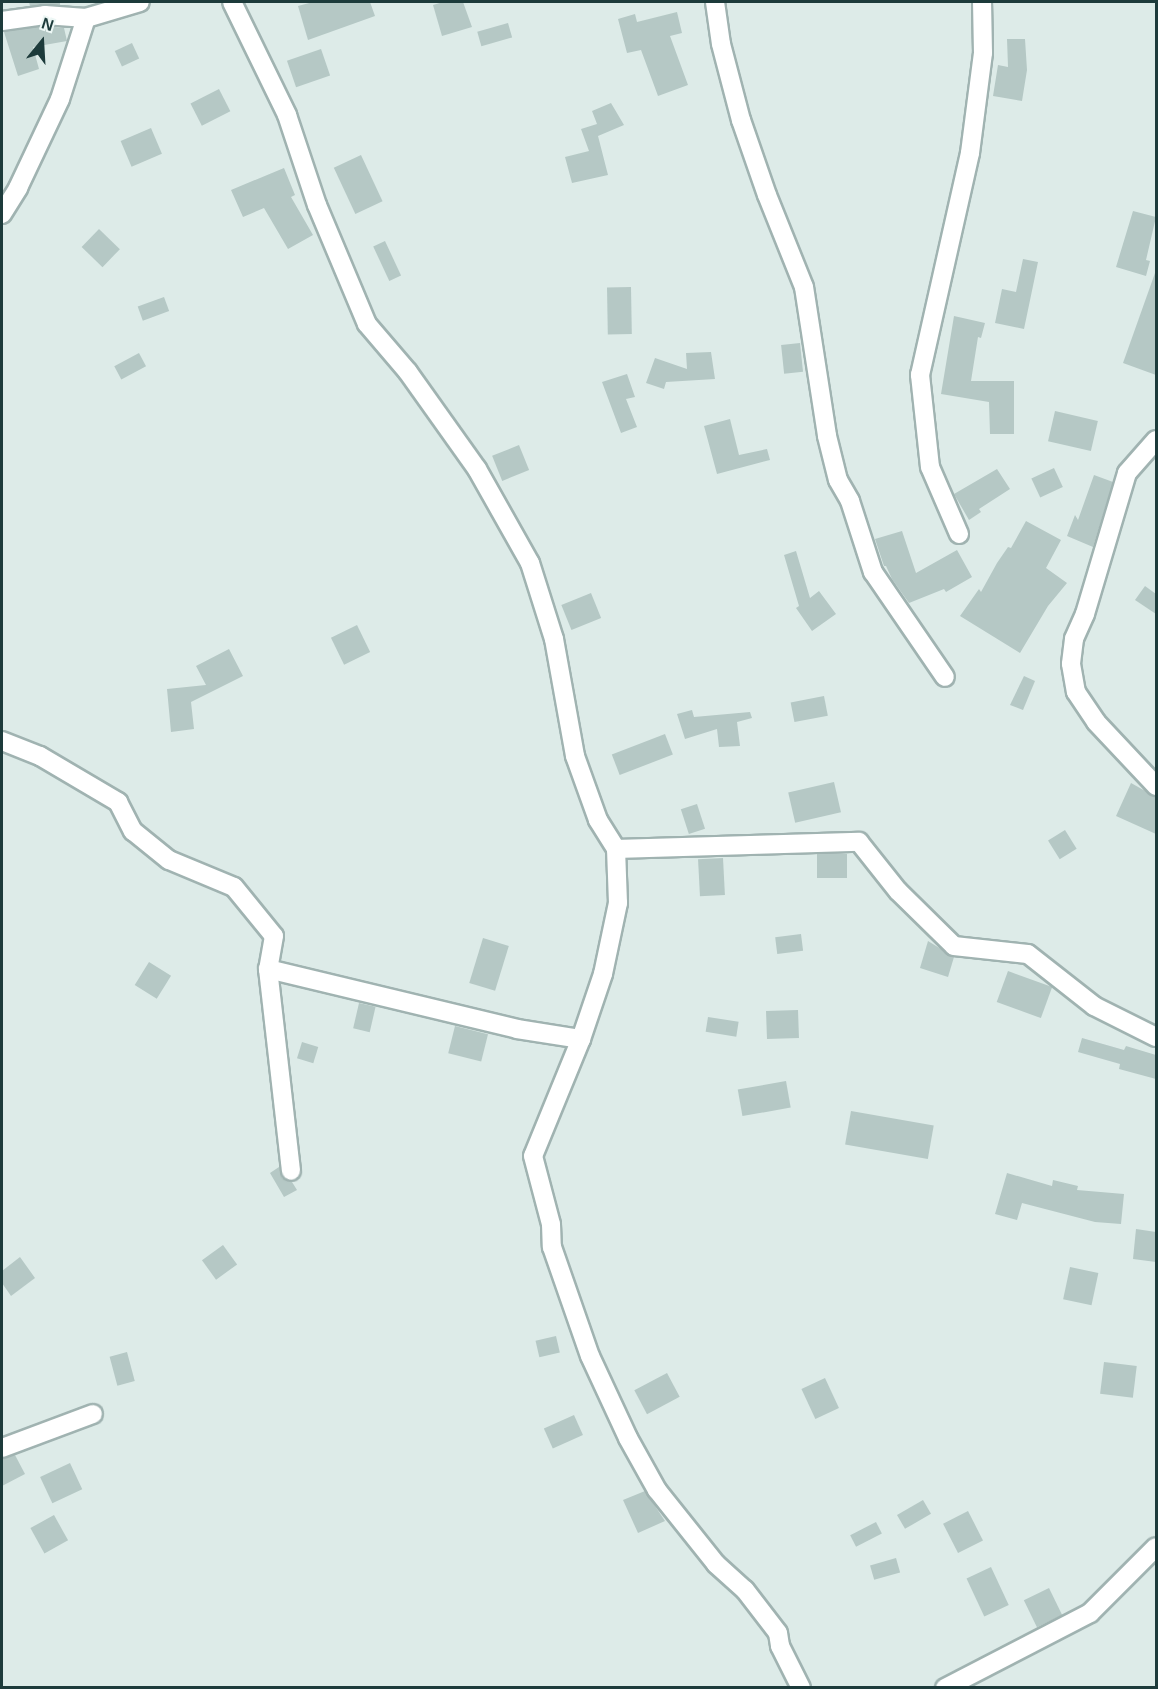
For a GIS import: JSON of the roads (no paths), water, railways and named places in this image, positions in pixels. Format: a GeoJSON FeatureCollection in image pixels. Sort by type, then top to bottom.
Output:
{"type":"FeatureCollection","features":[{"type":"Feature","properties":{"kind":"street"},"geometry":{"type":"LineString","coordinates":[[2,21],[45,15],[86,18],[140,2]]}},
{"type":"Feature","properties":{"kind":"street"},"geometry":{"type":"LineString","coordinates":[[232,2],[287,115],[317,205],[367,324],[408,372],[477,469],[530,563],[554,639],[575,756],[598,820],[616,849],[618,903],[603,974],[581,1039],[533,1156],[551,1224],[552,1247],[590,1356],[628,1438],[657,1490],[716,1564],[745,1590],[778,1633],[780,1646],[801,1688]]}},
{"type":"Feature","properties":{"kind":"street"},"geometry":{"type":"LineString","coordinates":[[715,2],[721,44],[741,120],[771,205],[804,287],[827,436],[838,480],[850,501],[873,572],[945,678]]}},
{"type":"Feature","properties":{"kind":"street"},"geometry":{"type":"LineString","coordinates":[[959,534],[930,467],[920,375],[970,153],[983,53],[982,2]]}},
{"type":"Feature","properties":{"kind":"street"},"geometry":{"type":"LineString","coordinates":[[2,214],[18,188],[60,99],[86,18]]}},
{"type":"Feature","properties":{"kind":"street"},"geometry":{"type":"LineString","coordinates":[[1156,440],[1127,473],[1085,614],[1074,639],[1071,664],[1076,692],[1096,722],[1156,786]]}},
{"type":"Feature","properties":{"kind":"street"},"geometry":{"type":"LineString","coordinates":[[2,741],[40,756],[118,802],[133,831],[169,860],[234,887],[274,936],[268,969],[291,1171]]}},
{"type":"Feature","properties":{"kind":"street"},"geometry":{"type":"LineString","coordinates":[[616,849],[859,842],[898,891],[954,946],[1028,954],[1094,1006],[1156,1037]]}},
{"type":"Feature","properties":{"kind":"street"},"geometry":{"type":"LineString","coordinates":[[268,969],[517,1029],[581,1039]]}},
{"type":"Feature","properties":{"kind":"street"},"geometry":{"type":"LineString","coordinates":[[2,1448],[93,1414]]}},
{"type":"Feature","properties":{"kind":"street"},"geometry":{"type":"LineString","coordinates":[[945,1688],[1090,1613],[1156,1547]]}}]}
